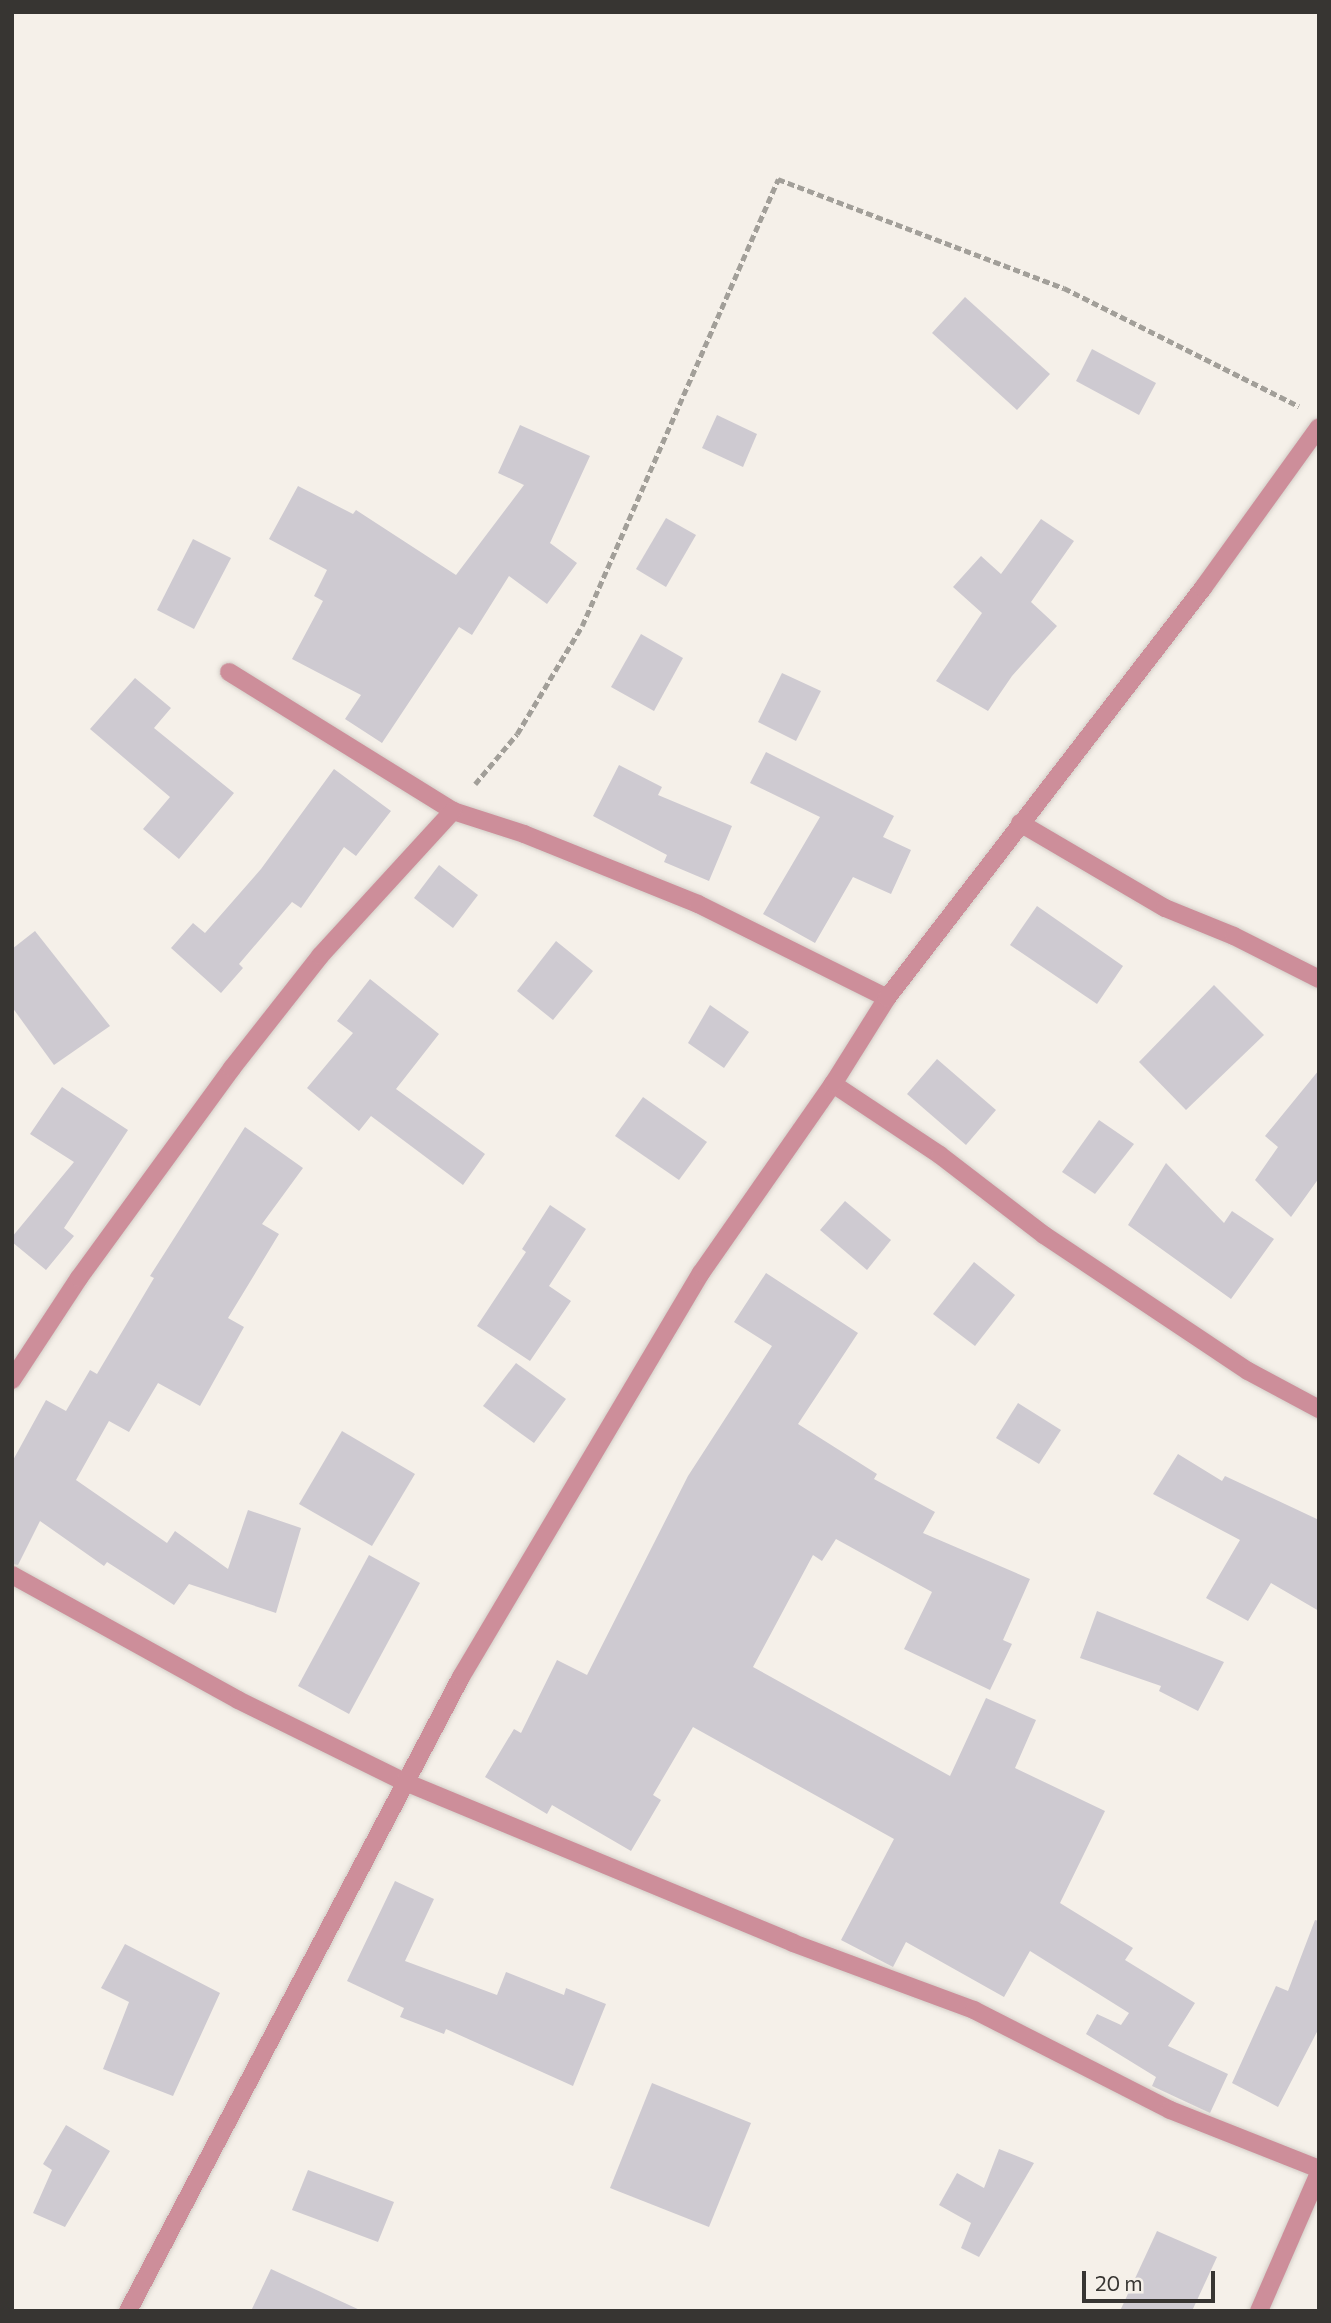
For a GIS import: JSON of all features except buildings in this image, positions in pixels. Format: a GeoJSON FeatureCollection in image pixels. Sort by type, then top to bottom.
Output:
{"type":"FeatureCollection","features":[{"type":"Feature","properties":{"kind":"street"},"geometry":{"type":"LineString","coordinates":[[128,2311],[405,1782],[606,1426],[701,1273],[833,1084],[887,998],[1203,587],[1319,427]]}},
{"type":"Feature","properties":{"kind":"street"},"geometry":{"type":"LineString","coordinates":[[229,672],[453,811],[524,834],[698,904],[887,998]]}},
{"type":"Feature","properties":{"kind":"street"},"geometry":{"type":"LineString","coordinates":[[12,1380],[79,1278],[232,1068],[320,956],[453,811]]}},
{"type":"Feature","properties":{"kind":"street"},"geometry":{"type":"LineString","coordinates":[[1020,823],[1153,902],[1234,936],[1319,979]]}},
{"type":"Feature","properties":{"kind":"street"},"geometry":{"type":"LineString","coordinates":[[833,1084],[1140,1300],[1248,1371],[1319,1409]]}},
{"type":"Feature","properties":{"kind":"street"},"geometry":{"type":"LineString","coordinates":[[12,1576],[238,1700],[405,1782],[781,1938],[974,2010],[1170,2110],[1319,2171],[1259,2311]]}},
{"type":"Feature","properties":{"kind":"path"},"geometry":{"type":"LineString","coordinates":[[453,811],[517,734],[582,626],[778,179],[1064,288],[1307,409]]}}]}
